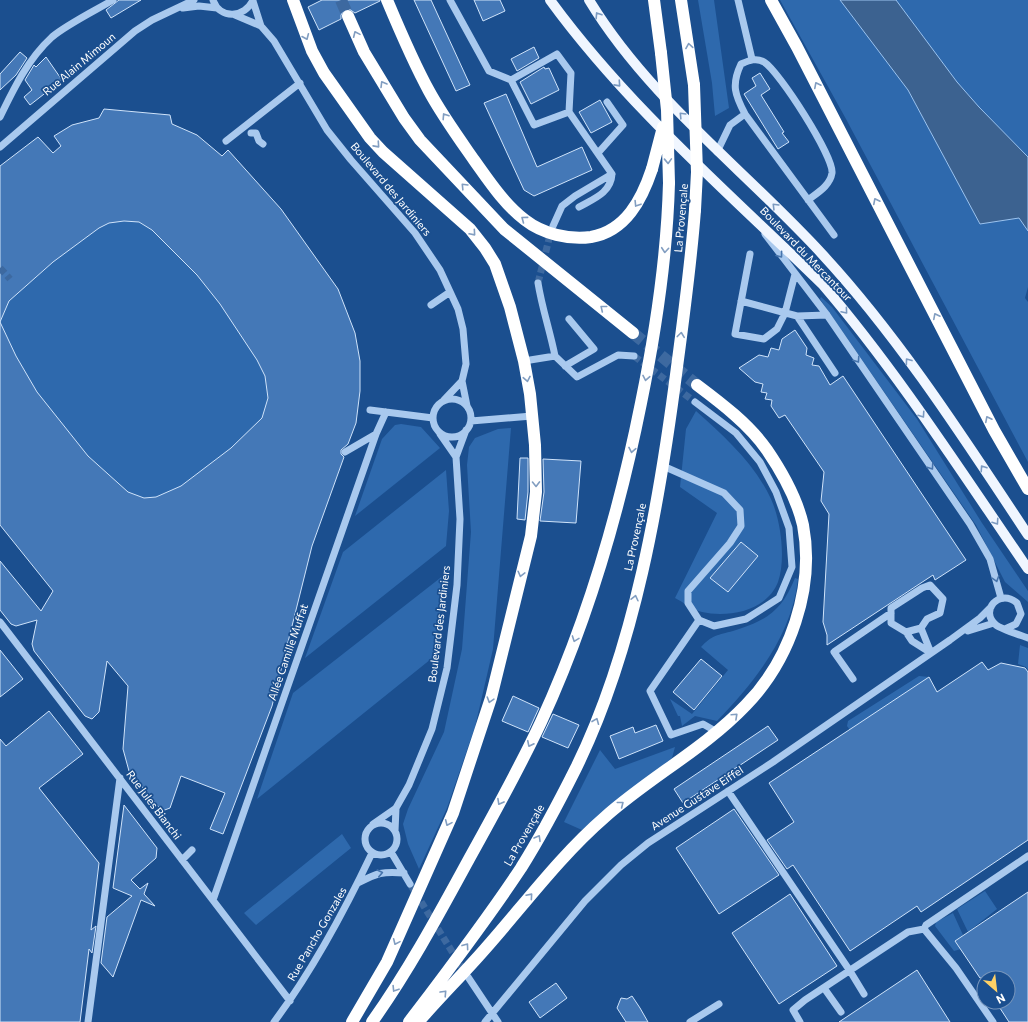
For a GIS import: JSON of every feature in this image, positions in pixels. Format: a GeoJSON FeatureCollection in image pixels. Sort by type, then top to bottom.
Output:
{"type":"FeatureCollection","features":[{"type":"Feature","properties":{"kind":"highway"},"geometry":{"type":"LineString","coordinates":[[293,0],[306,37],[324,73],[370,138],[383,152],[470,229],[495,264],[504,288],[524,361],[532,416],[536,492],[531,536],[491,698],[452,813],[387,962],[352,1022]]}},
{"type":"Feature","properties":{"kind":"highway"},"geometry":{"type":"LineString","coordinates":[[386,0],[415,66],[433,98],[488,180],[513,210],[526,221],[543,230],[560,236],[580,238],[598,235],[620,224],[635,209],[644,193],[652,169],[667,110]]}},
{"type":"Feature","properties":{"kind":"highway","name":"La Provençale"},"geometry":{"type":"LineString","coordinates":[[372,1022],[418,952],[519,768],[542,721],[574,643],[607,545],[630,459],[656,325],[668,217],[669,183],[667,110],[654,0]]}},
{"type":"Feature","properties":{"kind":"highway","name":"La Provençale"},"geometry":{"type":"LineString","coordinates":[[409,1022],[521,868],[553,812],[577,766],[615,672],[634,602],[662,466],[687,291],[695,210],[697,172],[694,85],[681,0]]}},
{"type":"Feature","properties":{"kind":"highway"},"geometry":{"type":"LineString","coordinates":[[771,0],[797,46],[994,430],[1028,489]]}},
{"type":"Feature","properties":{"kind":"highway"},"geometry":{"type":"LineString","coordinates":[[348,16],[364,52],[404,118],[420,140],[504,228],[633,333]]}},
{"type":"Feature","properties":{"kind":"highway"},"geometry":{"type":"LineString","coordinates":[[417,1022],[485,949],[579,841],[606,816],[717,732],[747,704],[775,668],[788,641],[802,598],[806,549],[799,511],[790,490],[766,449],[733,413],[697,384]]}},
{"type":"Feature","properties":{"kind":"main road","name":"Boulevard du Mercantour"},"geometry":{"type":"LineString","coordinates":[[550,0],[592,55],[651,120],[823,285],[851,318],[903,387],[1028,569]]}},
{"type":"Feature","properties":{"kind":"main road","name":"Boulevard du Mercantour"},"geometry":{"type":"LineString","coordinates":[[589,0],[614,37],[653,85],[718,152],[822,253],[875,317],[947,415],[1028,535]]}},
{"type":"Feature","properties":{"kind":"street"},"geometry":{"type":"LineString","coordinates":[[0,117],[18,80],[37,53],[53,36],[113,0]]}},
{"type":"Feature","properties":{"kind":"street","name":"Rue Alain Mimoun"},"geometry":{"type":"LineString","coordinates":[[0,147],[135,31],[152,20],[194,0]]}},
{"type":"Feature","properties":{"kind":"street"},"geometry":{"type":"LineString","coordinates":[[213,0],[217,8]]}},
{"type":"Feature","properties":{"kind":"street"},"geometry":{"type":"LineString","coordinates":[[235,15],[246,10],[253,0]]}},
{"type":"Feature","properties":{"kind":"street","name":"Boulevard des Jardiniers"},"geometry":{"type":"LineString","coordinates":[[253,0],[261,26],[274,41],[327,130],[427,249],[440,270],[458,309],[465,344],[466,364],[462,382],[467,406]]}},
{"type":"Feature","properties":{"kind":"street"},"geometry":{"type":"LineString","coordinates":[[450,0],[489,71],[511,80],[534,125],[569,112]]}},
{"type":"Feature","properties":{"kind":"street"},"geometry":{"type":"LineString","coordinates":[[738,0],[752,59]]}},
{"type":"Feature","properties":{"kind":"street","name":"Rue Alain Mimoun"},"geometry":{"type":"LineString","coordinates":[[179,8],[199,6],[217,8],[222,12],[235,15]]}},
{"type":"Feature","properties":{"kind":"street","name":"Boulevard des Jardiniers"},"geometry":{"type":"LineString","coordinates":[[235,15],[261,26]]}},
{"type":"Feature","properties":{"kind":"street"},"geometry":{"type":"LineString","coordinates":[[511,80],[557,54],[571,74],[569,112],[612,174],[612,180],[606,192],[579,207]]}},
{"type":"Feature","properties":{"kind":"street"},"geometry":{"type":"LineString","coordinates":[[808,200],[826,186],[832,174],[831,162],[817,136],[777,75],[764,61],[752,59],[741,64],[736,75],[735,96],[745,114],[808,200],[834,235]]}},
{"type":"Feature","properties":{"kind":"street"},"geometry":{"type":"LineString","coordinates":[[226,141],[300,84]]}},
{"type":"Feature","properties":{"kind":"street"},"geometry":{"type":"LineString","coordinates":[[598,153],[623,125],[607,102]]}},
{"type":"Feature","properties":{"kind":"street"},"geometry":{"type":"LineString","coordinates":[[718,152],[730,125],[745,114]]}},
{"type":"Feature","properties":{"kind":"street"},"geometry":{"type":"LineString","coordinates":[[251,133],[256,133],[261,143]]}},
{"type":"Feature","properties":{"kind":"street"},"geometry":{"type":"LineString","coordinates":[[553,226],[562,206],[575,196],[612,174]]}},
{"type":"Feature","properties":{"kind":"street"},"geometry":{"type":"LineString","coordinates":[[749,213],[827,315],[981,542],[990,559],[1001,598]]}},
{"type":"Feature","properties":{"kind":"street"},"geometry":{"type":"LineString","coordinates":[[750,254],[735,334],[764,339],[776,329],[785,313],[795,274]]}},
{"type":"Feature","properties":{"kind":"street"},"geometry":{"type":"LineString","coordinates":[[538,283],[542,308],[555,356],[577,377],[618,355],[634,356]]}},
{"type":"Feature","properties":{"kind":"street"},"geometry":{"type":"LineString","coordinates":[[431,305],[450,292]]}},
{"type":"Feature","properties":{"kind":"street"},"geometry":{"type":"LineString","coordinates":[[741,301],[798,316],[827,315]]}},
{"type":"Feature","properties":{"kind":"street"},"geometry":{"type":"LineString","coordinates":[[798,316],[835,373]]}},
{"type":"Feature","properties":{"kind":"street"},"geometry":{"type":"LineString","coordinates":[[565,366],[594,349],[569,319]]}},
{"type":"Feature","properties":{"kind":"street"},"geometry":{"type":"LineString","coordinates":[[524,361],[555,356]]}},
{"type":"Feature","properties":{"kind":"street"},"geometry":{"type":"LineString","coordinates":[[443,401],[453,399],[463,402],[470,410],[471,421],[466,430],[457,436],[451,437],[446,435],[437,428],[433,418],[438,405],[462,382]]}},
{"type":"Feature","properties":{"kind":"street"},"geometry":{"type":"LineString","coordinates":[[662,466],[724,493],[740,510],[741,526],[730,543],[688,591],[688,603],[699,620],[714,626],[746,619],[779,598],[792,567],[789,528],[776,492],[760,462],[736,433],[695,402]]}},
{"type":"Feature","properties":{"kind":"street"},"geometry":{"type":"LineString","coordinates":[[370,410],[433,418]]}},
{"type":"Feature","properties":{"kind":"street","name":"Allée Camille Muffat"},"geometry":{"type":"LineString","coordinates":[[213,900],[376,434],[386,412]]}},
{"type":"Feature","properties":{"kind":"street"},"geometry":{"type":"LineString","coordinates":[[471,421],[532,416]]}},
{"type":"Feature","properties":{"kind":"street","name":"Boulevard des Jardiniers"},"geometry":{"type":"LineString","coordinates":[[437,428],[456,457]]}},
{"type":"Feature","properties":{"kind":"street","name":"Boulevard des Jardiniers"},"geometry":{"type":"LineString","coordinates":[[373,824],[396,808],[409,785],[432,729],[447,668],[457,585],[460,520],[456,457],[466,430]]}},
{"type":"Feature","properties":{"kind":"street"},"geometry":{"type":"LineString","coordinates":[[345,452],[376,434]]}},
{"type":"Feature","properties":{"kind":"street"},"geometry":{"type":"LineString","coordinates":[[906,632],[921,628],[927,619],[940,613],[943,599],[930,585],[922,588],[892,608],[891,623],[906,632],[912,641],[931,653]]}},
{"type":"Feature","properties":{"kind":"street"},"geometry":{"type":"LineString","coordinates":[[1005,628],[1016,624],[1020,620],[1020,608],[1013,599],[1001,598],[993,603],[991,607],[991,618],[994,623],[1005,628],[1028,638]]}},
{"type":"Feature","properties":{"kind":"street","name":"Avenue Gustave Eiffel"},"geometry":{"type":"LineString","coordinates":[[485,1022],[603,881],[648,843],[728,791],[950,640],[980,618],[991,607]]}},
{"type":"Feature","properties":{"kind":"street"},"geometry":{"type":"LineString","coordinates":[[852,678],[834,652],[891,613]]}},
{"type":"Feature","properties":{"kind":"street"},"geometry":{"type":"LineString","coordinates":[[699,620],[650,692],[671,735],[703,724],[717,732]]}},
{"type":"Feature","properties":{"kind":"street","name":"Rue Jules Bianchi"},"geometry":{"type":"LineString","coordinates":[[0,622],[290,1001]]}},
{"type":"Feature","properties":{"kind":"street","name":"Avenue Gustave Eiffel"},"geometry":{"type":"LineString","coordinates":[[950,640],[971,630],[994,623]]}},
{"type":"Feature","properties":{"kind":"street"},"geometry":{"type":"LineString","coordinates":[[921,628],[931,653]]}},
{"type":"Feature","properties":{"kind":"street"},"geometry":{"type":"LineString","coordinates":[[88,1022],[120,778]]}},
{"type":"Feature","properties":{"kind":"street"},"geometry":{"type":"LineString","coordinates":[[728,791],[864,994]]}},
{"type":"Feature","properties":{"kind":"street","name":"Boulevard des Jardiniers"},"geometry":{"type":"LineString","coordinates":[[395,831],[396,808]]}},
{"type":"Feature","properties":{"kind":"street"},"geometry":{"type":"LineString","coordinates":[[373,824],[388,824],[395,831],[397,842],[391,852],[379,856],[367,849],[364,838],[365,833],[373,824]]}},
{"type":"Feature","properties":{"kind":"street"},"geometry":{"type":"LineString","coordinates":[[182,860],[192,850]]}},
{"type":"Feature","properties":{"kind":"street"},"geometry":{"type":"LineString","coordinates":[[391,852],[410,884]]}},
{"type":"Feature","properties":{"kind":"street","name":"Rue Pancho Gonzales"},"geometry":{"type":"LineString","coordinates":[[274,1022],[290,1001],[358,883],[372,853]]}},
{"type":"Feature","properties":{"kind":"street"},"geometry":{"type":"LineString","coordinates":[[924,930],[926,925],[1028,856]]}},
{"type":"Feature","properties":{"kind":"street"},"geometry":{"type":"LineString","coordinates":[[358,883],[374,874],[384,871],[404,873]]}},
{"type":"Feature","properties":{"kind":"street"},"geometry":{"type":"LineString","coordinates":[[798,1021],[793,1010],[908,932],[924,930]]}},
{"type":"Feature","properties":{"kind":"street"},"geometry":{"type":"LineString","coordinates":[[924,930],[956,968],[993,1022]]}},
{"type":"Feature","properties":{"kind":"street"},"geometry":{"type":"LineString","coordinates":[[468,977],[491,1014],[498,1022]]}},
{"type":"Feature","properties":{"kind":"street"},"geometry":{"type":"LineString","coordinates":[[824,988],[841,1012]]}},
{"type":"Feature","properties":{"kind":"street"},"geometry":{"type":"LineString","coordinates":[[690,1022],[719,1004]]}},
{"type":"Feature","properties":{"kind":"shaded area"},"geometry":{"type":"Polygon","coordinates":[[[698,0],[714,0],[729,108],[715,116],[712,83],[698,0]]]}},
{"type":"Feature","properties":{"kind":"shaded area"},"geometry":{"type":"Polygon","coordinates":[[[780,0],[840,0],[908,90],[980,224],[1019,218],[1028,231],[1028,287],[1025,298],[1028,302],[1028,462],[846,119],[780,0]]]}},
{"type":"Feature","properties":{"kind":"shaded area"},"geometry":{"type":"Polygon","coordinates":[[[840,0],[896,0],[957,82],[979,107],[1028,157],[1028,231],[1019,218],[980,224],[908,90],[840,0]]]}},
{"type":"Feature","properties":{"kind":"shaded area"},"geometry":{"type":"Polygon","coordinates":[[[896,0],[1028,0],[1028,157],[979,107],[957,82],[896,0]]]}},
{"type":"Feature","properties":{"kind":"shaded area"},"geometry":{"type":"Polygon","coordinates":[[[66,163],[313,310],[242,531],[0,466],[0,209],[66,163]]]}},
{"type":"Feature","properties":{"kind":"shaded area"},"geometry":{"type":"Polygon","coordinates":[[[821,297],[832,307],[917,419],[982,523],[1028,591],[1028,602],[1005,582],[976,525],[820,299],[821,297]]]}},
{"type":"Feature","properties":{"kind":"shaded area"},"geometry":{"type":"Polygon","coordinates":[[[696,411],[748,462],[771,499],[780,529],[782,562],[778,582],[773,592],[756,606],[735,613],[712,614],[702,612],[675,598],[717,513],[680,487],[686,429],[696,411]]]}},
{"type":"Feature","properties":{"kind":"shaded area"},"geometry":{"type":"Polygon","coordinates":[[[401,424],[421,427],[440,448],[355,516],[382,439],[395,425],[401,424]]]}},
{"type":"Feature","properties":{"kind":"shaded area"},"geometry":{"type":"Polygon","coordinates":[[[511,428],[493,649],[475,727],[447,808],[419,869],[408,844],[403,824],[408,809],[444,732],[462,649],[471,532],[467,465],[469,447],[475,438],[498,429],[511,428]]]}},
{"type":"Feature","properties":{"kind":"shaded area"},"geometry":{"type":"Polygon","coordinates":[[[446,470],[449,511],[446,546],[305,658],[343,552],[446,470]]]}},
{"type":"Feature","properties":{"kind":"shaded area"},"geometry":{"type":"Polygon","coordinates":[[[444,575],[436,655],[257,799],[293,693],[444,575]]]}},
{"type":"Feature","properties":{"kind":"shaded area"},"geometry":{"type":"Polygon","coordinates":[[[795,578],[798,579],[794,600],[788,619],[780,638],[758,674],[717,721],[695,716],[682,726],[680,716],[678,716],[670,699],[692,714],[728,670],[701,647],[716,636],[764,619],[778,607],[790,589],[795,578]]]}},
{"type":"Feature","properties":{"kind":"shaded area"},"geometry":{"type":"Polygon","coordinates":[[[1020,645],[1028,648],[1028,670],[1026,667],[1018,664],[1020,645]]]}},
{"type":"Feature","properties":{"kind":"shaded area"},"geometry":{"type":"Polygon","coordinates":[[[919,676],[929,677],[850,730],[847,726],[848,721],[919,676]]]}},
{"type":"Feature","properties":{"kind":"shaded area"},"geometry":{"type":"Polygon","coordinates":[[[675,747],[672,758],[582,830],[564,822],[600,750],[615,769],[675,747]]]}},
{"type":"Feature","properties":{"kind":"shaded area"},"geometry":{"type":"Polygon","coordinates":[[[342,834],[351,848],[256,925],[244,913],[342,834]]]}},
{"type":"Feature","properties":{"kind":"shaded area"},"geometry":{"type":"Polygon","coordinates":[[[985,891],[997,909],[968,932],[957,909],[985,891]]]}},
{"type":"Feature","properties":{"kind":"shaded area"},"geometry":{"type":"Polygon","coordinates":[[[953,913],[963,935],[955,941],[961,949],[954,951],[935,926],[936,922],[953,913]]]}},
{"type":"Feature","properties":{"kind":"building"},"geometry":{"type":"Polygon","coordinates":[[[119,0],[141,0],[111,18],[106,10],[119,0]]]}},
{"type":"Feature","properties":{"kind":"building"},"geometry":{"type":"Polygon","coordinates":[[[322,0],[380,1],[355,13],[349,9],[345,9],[341,15],[341,19],[319,30],[308,7],[322,0]]]}},
{"type":"Feature","properties":{"kind":"building"},"geometry":{"type":"Polygon","coordinates":[[[414,0],[431,0],[470,85],[456,91],[414,0]]]}},
{"type":"Feature","properties":{"kind":"building"},"geometry":{"type":"Polygon","coordinates":[[[474,0],[500,0],[505,11],[483,21],[474,0]]]}},
{"type":"Feature","properties":{"kind":"building"},"geometry":{"type":"Polygon","coordinates":[[[534,47],[539,58],[517,71],[511,59],[534,47]]]}},
{"type":"Feature","properties":{"kind":"building"},"geometry":{"type":"Polygon","coordinates":[[[20,52],[27,58],[16,75],[0,90],[0,74],[20,52]]]}},
{"type":"Feature","properties":{"kind":"building"},"geometry":{"type":"Polygon","coordinates":[[[46,57],[62,80],[30,105],[24,97],[32,90],[25,80],[34,65],[36,67],[46,57]]]}},
{"type":"Feature","properties":{"kind":"building"},"geometry":{"type":"Polygon","coordinates":[[[544,67],[545,69],[549,68],[559,90],[531,104],[520,82],[544,67]]]}},
{"type":"Feature","properties":{"kind":"building"},"geometry":{"type":"Polygon","coordinates":[[[760,73],[770,89],[761,95],[784,132],[782,133],[789,142],[778,149],[744,94],[756,86],[752,78],[760,73]]]}},
{"type":"Feature","properties":{"kind":"building"},"geometry":{"type":"Polygon","coordinates":[[[506,94],[537,167],[582,147],[592,170],[534,196],[524,190],[484,103],[506,94]]]}},
{"type":"Feature","properties":{"kind":"building"},"geometry":{"type":"Polygon","coordinates":[[[600,100],[612,122],[591,133],[579,112],[600,100]]]}},
{"type":"Feature","properties":{"kind":"building"},"geometry":{"type":"Polygon","coordinates":[[[104,109],[170,115],[172,124],[197,135],[222,156],[228,150],[281,209],[338,289],[355,333],[360,361],[360,391],[356,423],[348,444],[341,450],[341,454],[344,457],[312,546],[272,706],[223,834],[210,829],[225,793],[181,776],[170,808],[162,811],[129,771],[123,749],[128,686],[107,661],[99,712],[92,719],[85,716],[34,651],[32,644],[37,620],[16,626],[11,624],[0,610],[0,561],[41,611],[53,591],[0,525],[0,322],[0,166],[38,137],[53,153],[61,146],[54,136],[72,125],[99,118],[104,109]],[[124,221],[109,223],[99,228],[53,262],[9,301],[0,322],[16,356],[37,392],[88,456],[128,492],[144,498],[156,497],[181,486],[231,448],[262,418],[268,398],[265,376],[257,360],[220,304],[197,275],[152,230],[139,222],[124,221]]]}},
{"type":"Feature","properties":{"kind":"building"},"geometry":{"type":"Polygon","coordinates":[[[795,330],[807,348],[806,355],[814,358],[812,365],[819,366],[830,385],[843,376],[966,560],[935,580],[933,575],[827,645],[827,635],[823,622],[829,514],[821,501],[824,472],[785,415],[779,418],[771,406],[772,400],[765,399],[767,393],[761,392],[763,384],[755,382],[739,368],[759,355],[768,357],[771,348],[779,350],[782,339],[795,330]]]}},
{"type":"Feature","properties":{"kind":"building"},"geometry":{"type":"Polygon","coordinates":[[[520,458],[528,458],[528,492],[525,520],[517,519],[520,458]]]}},
{"type":"Feature","properties":{"kind":"building"},"geometry":{"type":"Polygon","coordinates":[[[543,459],[581,461],[576,523],[540,521],[544,492],[543,459]]]}},
{"type":"Feature","properties":{"kind":"building"},"geometry":{"type":"Polygon","coordinates":[[[741,542],[758,556],[728,592],[710,578],[741,542]]]}},
{"type":"Feature","properties":{"kind":"building"},"geometry":{"type":"Polygon","coordinates":[[[0,650],[23,679],[0,697],[0,650]]]}},
{"type":"Feature","properties":{"kind":"building"},"geometry":{"type":"Polygon","coordinates":[[[701,659],[722,676],[694,710],[673,692],[701,659]]]}},
{"type":"Feature","properties":{"kind":"building"},"geometry":{"type":"Polygon","coordinates":[[[982,662],[988,670],[1001,663],[1025,668],[1028,672],[1028,840],[921,912],[917,906],[850,951],[793,865],[787,869],[767,840],[794,822],[769,783],[929,677],[937,692],[982,662]]]}},
{"type":"Feature","properties":{"kind":"building"},"geometry":{"type":"Polygon","coordinates":[[[513,696],[539,708],[528,732],[502,721],[513,696]]]}},
{"type":"Feature","properties":{"kind":"building"},"geometry":{"type":"Polygon","coordinates":[[[49,711],[83,754],[39,788],[99,863],[91,930],[96,926],[92,953],[89,949],[80,1022],[0,1022],[0,739],[6,746],[49,711]]]}},
{"type":"Feature","properties":{"kind":"building"},"geometry":{"type":"Polygon","coordinates":[[[553,714],[579,725],[568,748],[542,737],[553,714]]]}},
{"type":"Feature","properties":{"kind":"building"},"geometry":{"type":"Polygon","coordinates":[[[656,725],[663,741],[619,759],[610,736],[633,727],[635,733],[656,725]]]}},
{"type":"Feature","properties":{"kind":"building"},"geometry":{"type":"Polygon","coordinates":[[[768,726],[778,740],[683,803],[674,789],[768,726]]]}},
{"type":"Feature","properties":{"kind":"building"},"geometry":{"type":"Polygon","coordinates":[[[124,805],[157,848],[156,858],[131,880],[140,889],[148,883],[144,894],[155,906],[141,900],[113,977],[101,963],[107,917],[132,896],[113,888],[124,805]]]}},
{"type":"Feature","properties":{"kind":"building"},"geometry":{"type":"Polygon","coordinates":[[[734,809],[779,875],[719,914],[676,848],[734,809]]]}},
{"type":"Feature","properties":{"kind":"building"},"geometry":{"type":"Polygon","coordinates":[[[1028,892],[1028,1022],[1009,1022],[1001,1010],[1016,1010],[1016,970],[976,970],[976,972],[955,941],[1028,892]]]}},
{"type":"Feature","properties":{"kind":"building"},"geometry":{"type":"Polygon","coordinates":[[[790,894],[837,966],[779,1004],[732,933],[790,894]]]}},
{"type":"Feature","properties":{"kind":"building"},"geometry":{"type":"Polygon","coordinates":[[[917,970],[950,1022],[839,1022],[917,970]]]}},
{"type":"Feature","properties":{"kind":"building"},"geometry":{"type":"Polygon","coordinates":[[[556,983],[567,998],[540,1018],[529,1002],[556,983]]]}},
{"type":"Feature","properties":{"kind":"building"},"geometry":{"type":"Polygon","coordinates":[[[632,996],[648,1022],[626,1022],[617,1008],[621,998],[627,999],[632,996]]]}},
{"type":"Feature","properties":{"kind":"tunnel"},"geometry":{"type":"LineString","coordinates":[[341,0],[348,16]]}},
{"type":"Feature","properties":{"kind":"tunnel"},"geometry":{"type":"LineString","coordinates":[[538,283],[551,231]]}},
{"type":"Feature","properties":{"kind":"tunnel"},"geometry":{"type":"LineString","coordinates":[[0,268],[10,279]]}},
{"type":"Feature","properties":{"kind":"tunnel"},"geometry":{"type":"LineString","coordinates":[[633,333],[697,385]]}},
{"type":"Feature","properties":{"kind":"tunnel"},"geometry":{"type":"LineString","coordinates":[[634,356],[695,402]]}},
{"type":"Feature","properties":{"kind":"tunnel"},"geometry":{"type":"LineString","coordinates":[[410,884],[466,974]]}}]}
